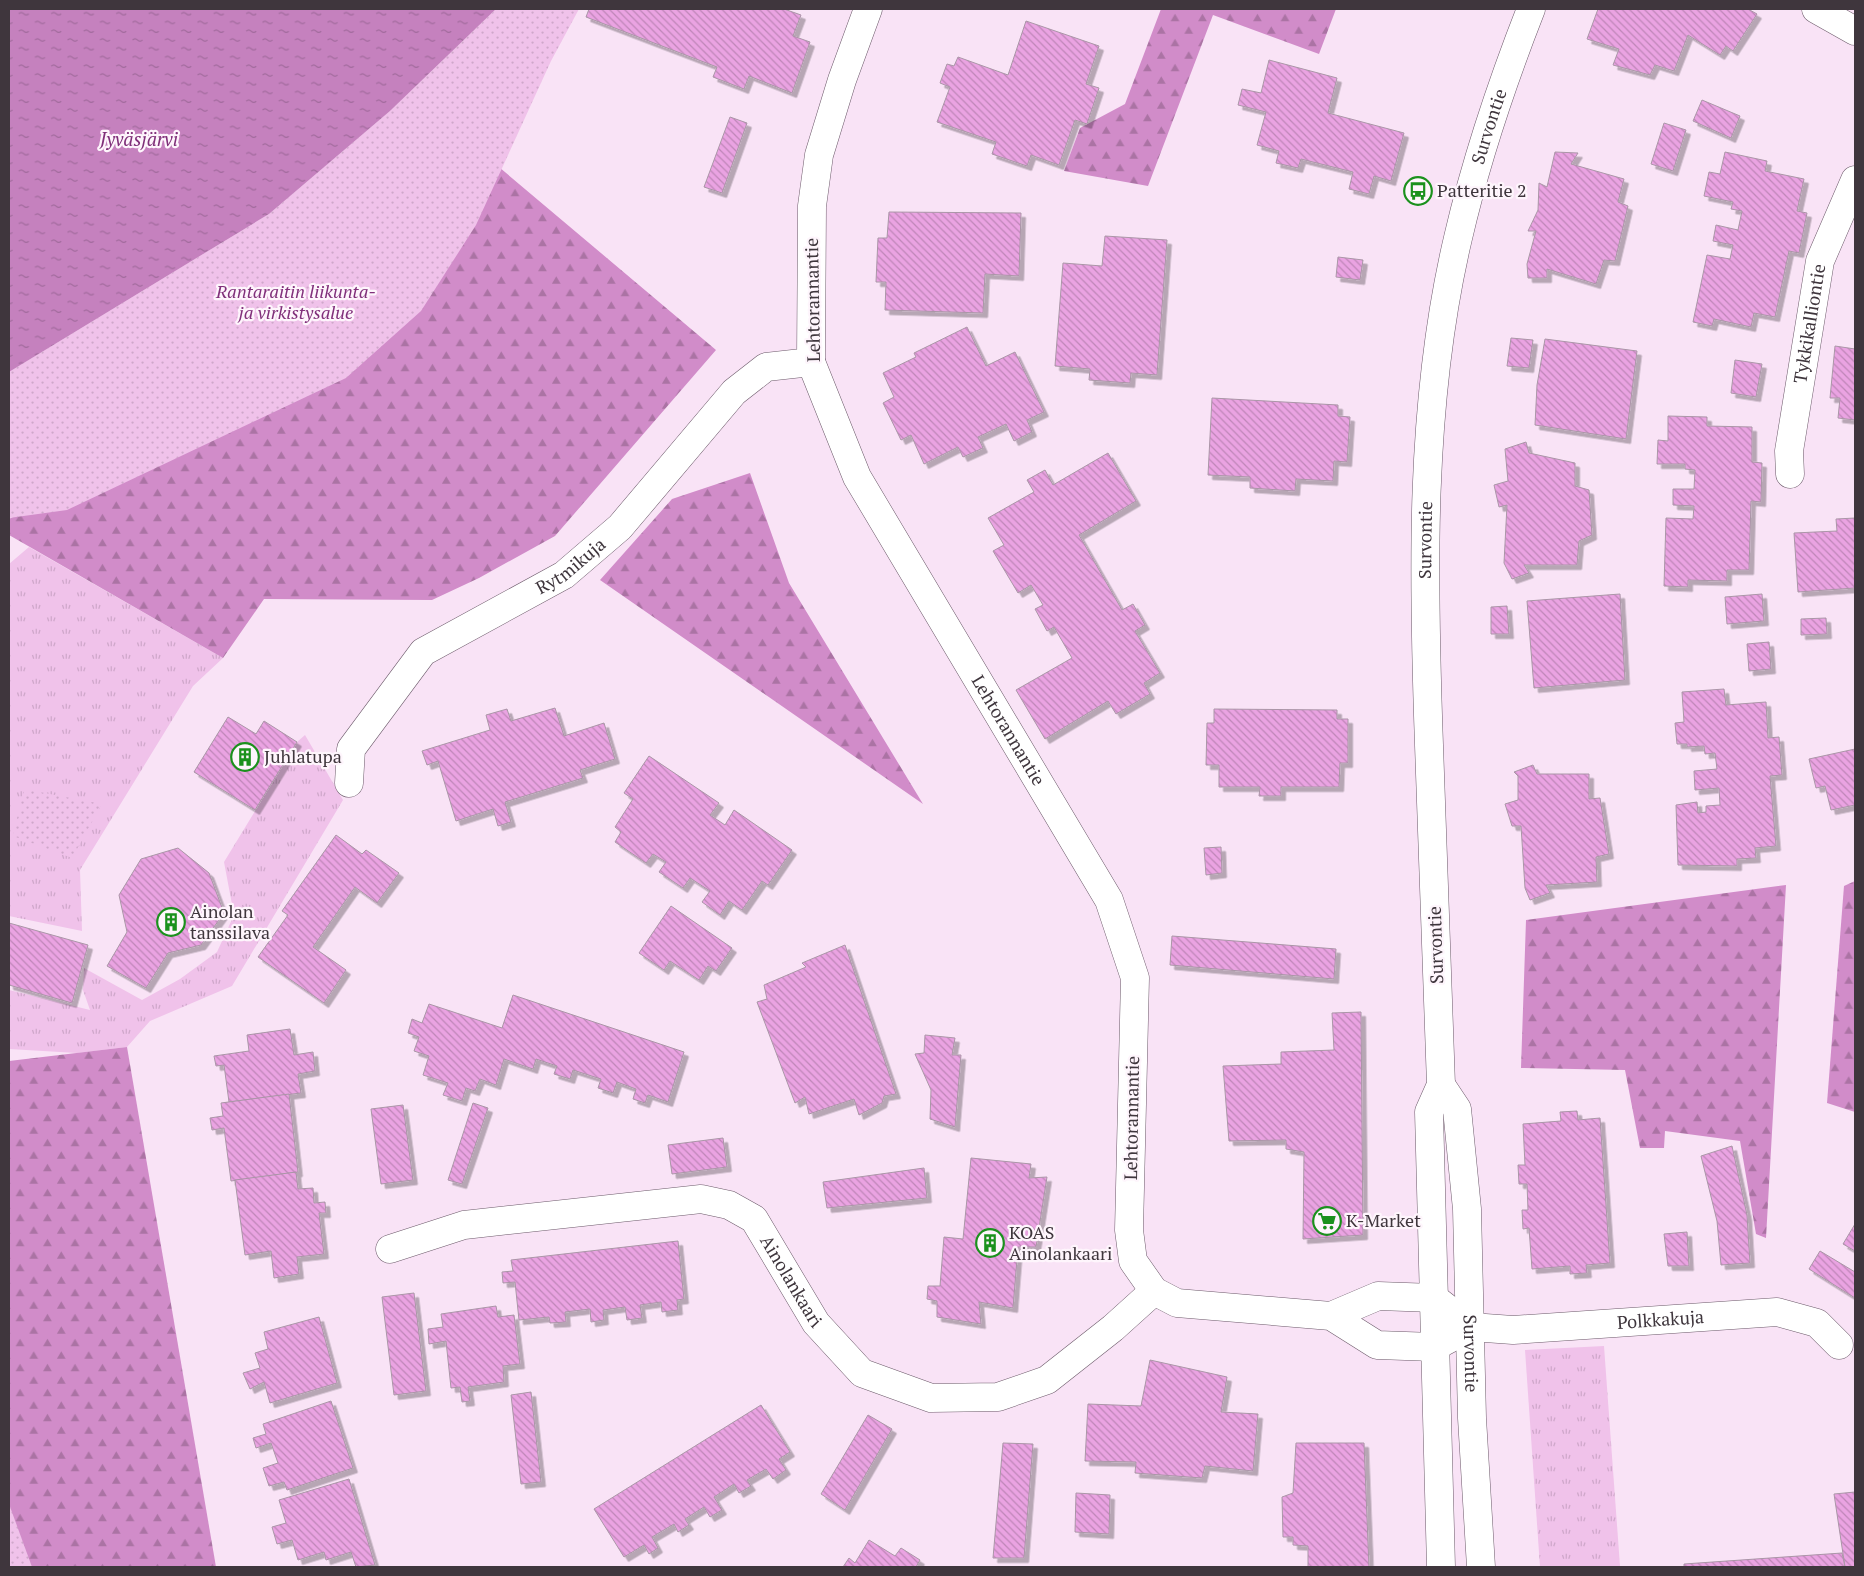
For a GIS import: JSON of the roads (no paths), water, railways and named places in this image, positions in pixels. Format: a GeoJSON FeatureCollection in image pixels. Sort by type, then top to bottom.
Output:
{"type":"FeatureCollection","features":[{"type":"Feature","properties":{"kind":"street","name":"Lehtorannantie"},"geometry":{"type":"LineString","coordinates":[[868,9],[842,80],[819,155],[812,206],[811,362],[857,477],[1109,900],[1135,978],[1129,1230],[1133,1261],[1154,1291],[1177,1303],[1331,1316],[1378,1296],[1434,1298]]}},
{"type":"Feature","properties":{"kind":"street","name":"Survontie"},"geometry":{"type":"LineString","coordinates":[[1441,1567],[1429,1112],[1441,1085],[1426,661],[1426,538],[1430,437],[1437,366],[1457,239],[1484,140],[1531,9]]}},
{"type":"Feature","properties":{"kind":"street"},"geometry":{"type":"LineString","coordinates":[[1816,9],[1855,31]]}},
{"type":"Feature","properties":{"kind":"street","name":"Tykkikalliontie"},"geometry":{"type":"LineString","coordinates":[[1790,474],[1789,451],[1820,261],[1855,180]]}},
{"type":"Feature","properties":{"kind":"street","name":"Rytmikuja"},"geometry":{"type":"LineString","coordinates":[[349,783],[351,749],[422,652],[564,575],[620,527],[734,392],[766,367],[811,362]]}},
{"type":"Feature","properties":{"kind":"street","name":"Survontie"},"geometry":{"type":"LineString","coordinates":[[1441,1085],[1457,1109],[1468,1209],[1472,1418],[1480,1567]]}},
{"type":"Feature","properties":{"kind":"street","name":"Ainolankaari"},"geometry":{"type":"LineString","coordinates":[[390,1249],[464,1225],[701,1199],[729,1205],[754,1219],[816,1322],[862,1373],[931,1398],[998,1397],[1047,1380],[1113,1328],[1154,1291]]}},
{"type":"Feature","properties":{"kind":"street"},"geometry":{"type":"LineString","coordinates":[[1434,1298],[1471,1327],[1434,1347]]}},
{"type":"Feature","properties":{"kind":"street","name":"Polkkakuja"},"geometry":{"type":"LineString","coordinates":[[1471,1327],[1513,1330],[1777,1312],[1817,1323],[1840,1345]]}},
{"type":"Feature","properties":{"kind":"street","name":"Lehtorannantie"},"geometry":{"type":"LineString","coordinates":[[1331,1316],[1376,1345],[1434,1347]]}},
{"type":"Feature","properties":{"kind":"water","name":"Jyväsjärvi"},"geometry":{"type":"Polygon","coordinates":[[[9,9],[496,9],[390,111],[269,214],[9,372],[9,9]]]}},
{"type":"Feature","properties":{"kind":"place","name":"Patteritie 2"},"geometry":{"type":"Point","coordinates":[1418,191]}},
{"type":"Feature","properties":{"kind":"place","name":"Juhlatupa"},"geometry":{"type":"Point","coordinates":[245,757]}},
{"type":"Feature","properties":{"kind":"place","name":"Ainolan tanssilava"},"geometry":{"type":"Point","coordinates":[171,922]}},
{"type":"Feature","properties":{"kind":"place","name":"K-Market"},"geometry":{"type":"Point","coordinates":[1327,1221]}},
{"type":"Feature","properties":{"kind":"place","name":"KOAS Ainolankaari"},"geometry":{"type":"Point","coordinates":[990,1243]}},
{"type":"Feature","properties":{"kind":"park label","name":"Rantaraitin liikunta- ja virkistysalue"},"geometry":{"type":"Point","coordinates":[296,302]}}]}
